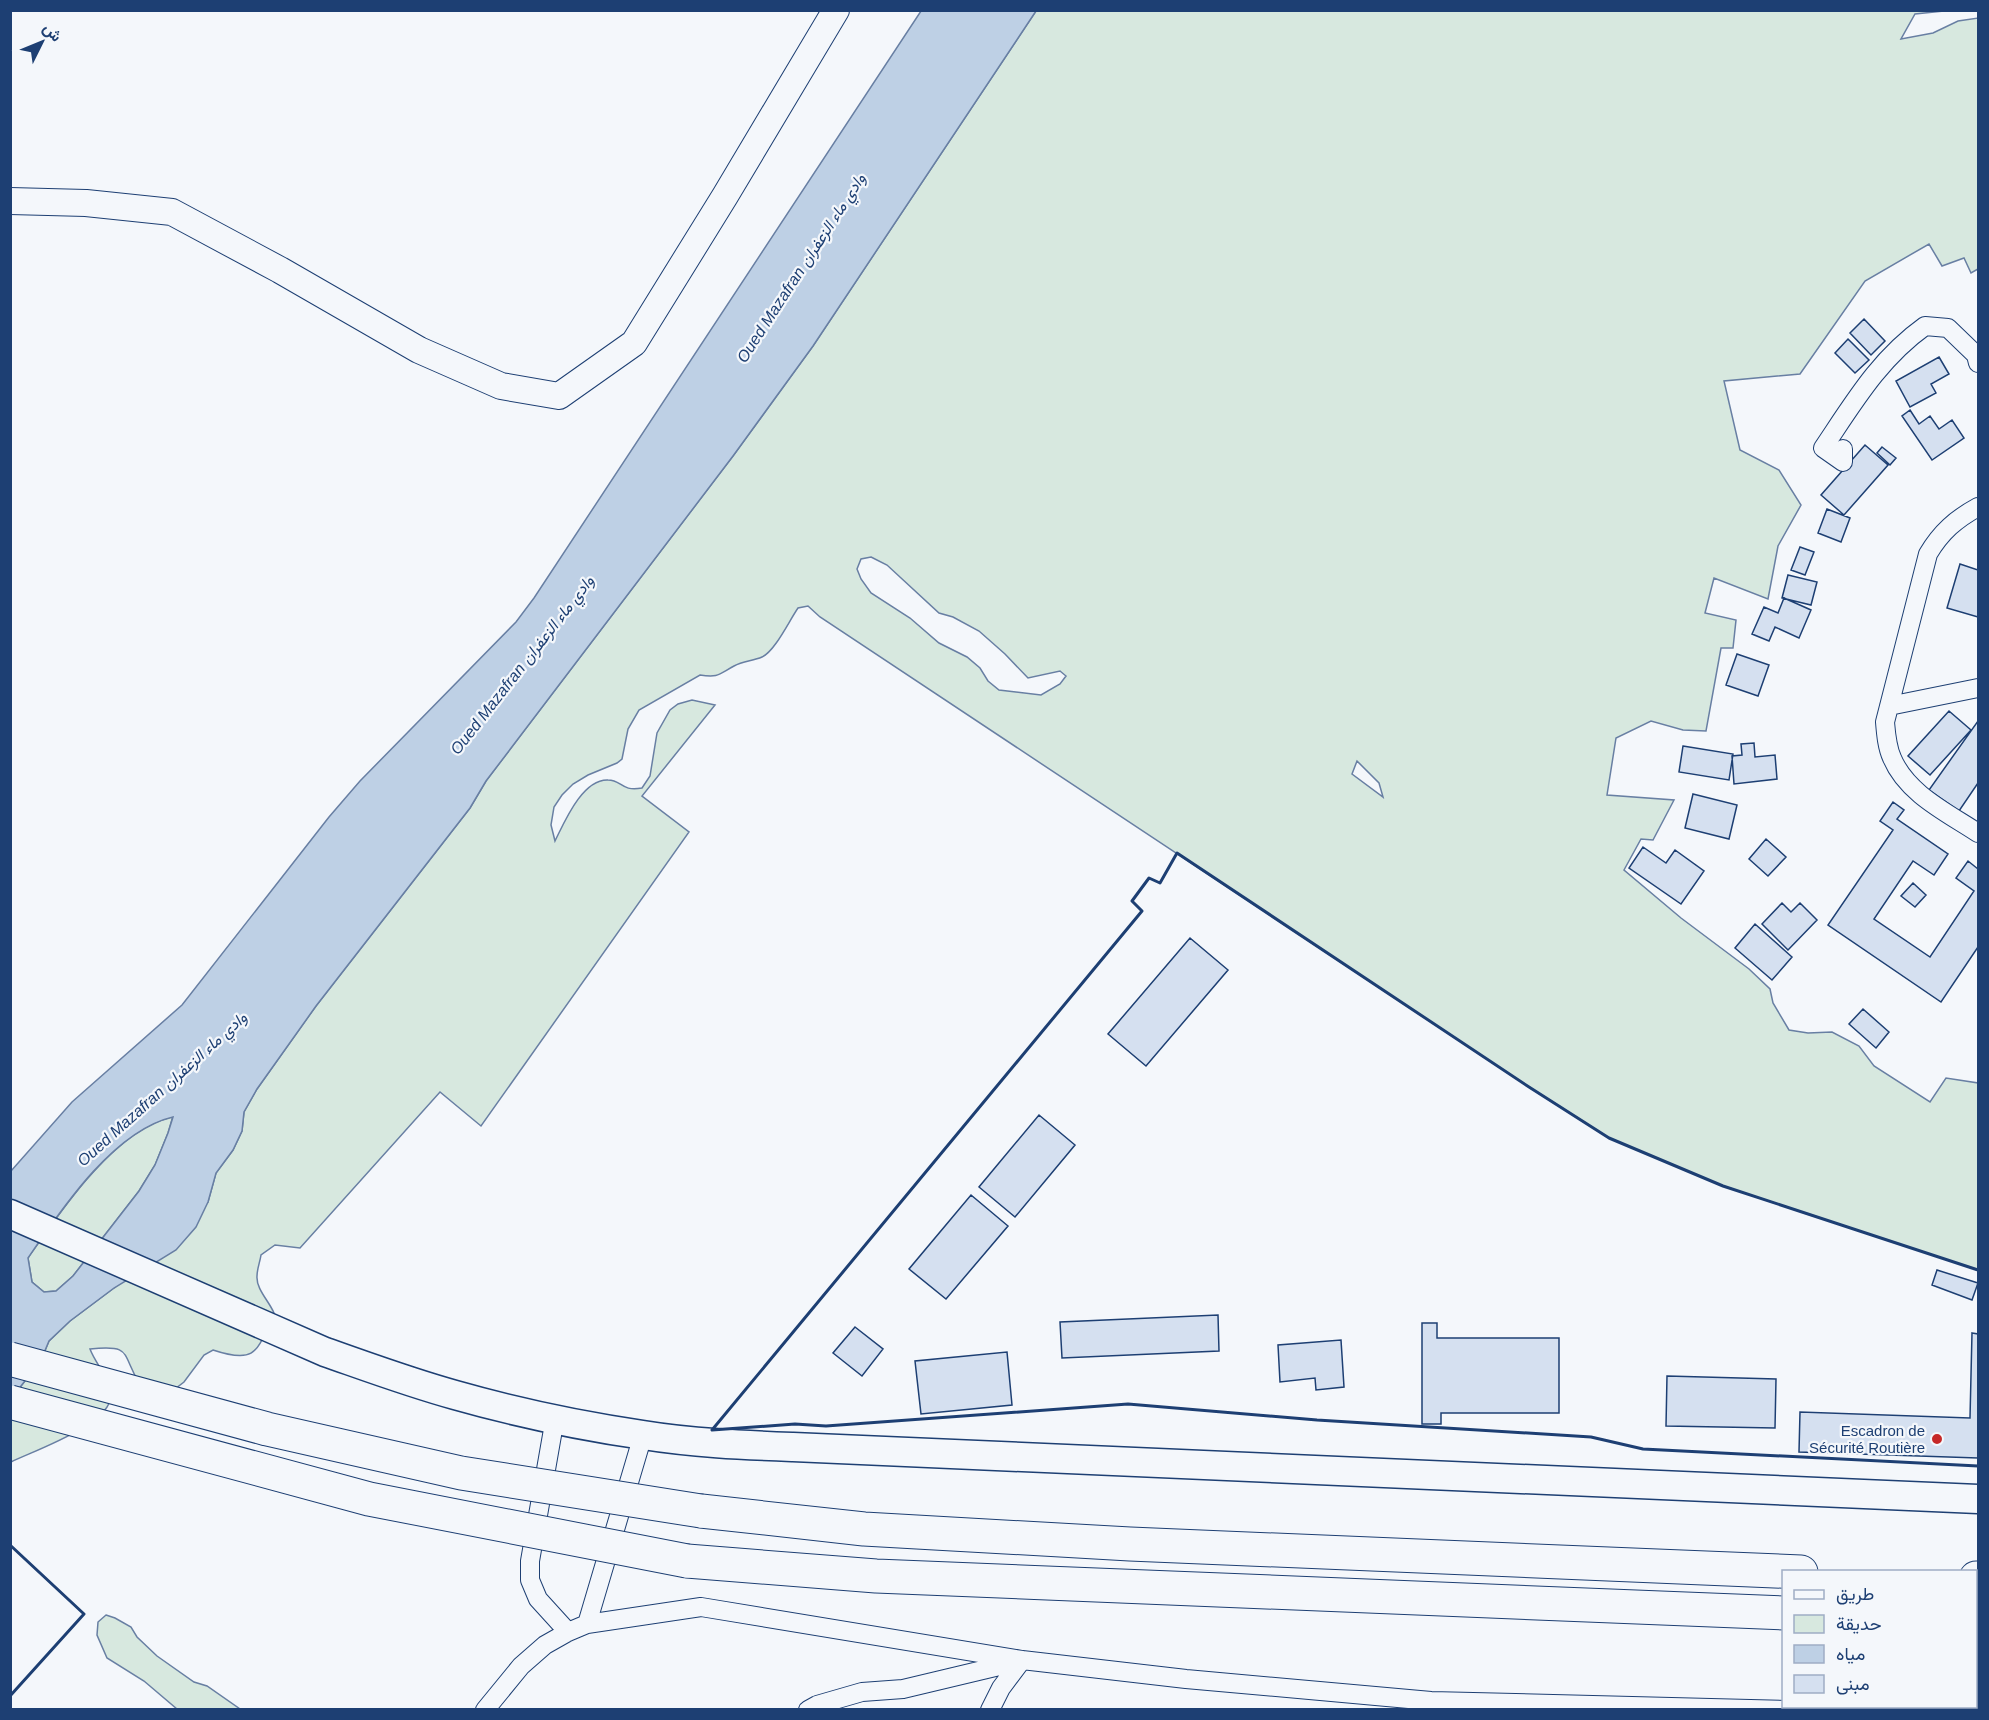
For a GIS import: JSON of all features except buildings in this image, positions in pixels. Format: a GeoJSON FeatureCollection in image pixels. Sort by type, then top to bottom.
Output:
{"type":"FeatureCollection","features":[{"type":"Feature","properties":{"kind":"highway"},"geometry":{"type":"LineString","coordinates":[[10,1359],[267,1429],[461,1473],[701,1512],[887,1531],[1130,1544],[1782,1571]]}},
{"type":"Feature","properties":{"kind":"highway"},"geometry":{"type":"LineString","coordinates":[[10,1402],[369,1498],[687,1561],[876,1576],[1782,1613]]}},
{"type":"Feature","properties":{"kind":"main road"},"geometry":{"type":"LineString","coordinates":[[10,1214],[325,1352],[452,1395],[643,1435],[716,1443],[805,1448],[1978,1499]]}},
{"type":"Feature","properties":{"kind":"street"},"geometry":{"type":"LineString","coordinates":[[10,201],[86,202],[172,212],[280,270],[419,350],[501,386],[559,396],[634,343],[836,10]]}},
{"type":"Feature","properties":{"kind":"street"},"geometry":{"type":"LineString","coordinates":[[1843,449],[1843,462],[1823,448],[1875,372],[1911,336],[1925,326],[1948,328],[1976,355],[1978,363]]}},
{"type":"Feature","properties":{"kind":"street"},"geometry":{"type":"LineString","coordinates":[[1978,507],[1947,527],[1936,539],[1928,554],[1885,722],[1892,758],[1902,776],[1917,792],[1978,833]]}},
{"type":"Feature","properties":{"kind":"street"},"geometry":{"type":"LineString","coordinates":[[1889,706],[1978,688]]}},
{"type":"Feature","properties":{"kind":"street"},"geometry":{"type":"LineString","coordinates":[[555,1418],[530,1561],[530,1580],[538,1599],[568,1632]]}},
{"type":"Feature","properties":{"kind":"street"},"geometry":{"type":"LineString","coordinates":[[587,1624],[643,1435]]}},
{"type":"Feature","properties":{"kind":"street"},"geometry":{"type":"LineString","coordinates":[[485,1710],[521,1666],[545,1646],[568,1632],[587,1624],[701,1607],[1022,1660],[1186,1679],[1431,1701],[1791,1710]]}},
{"type":"Feature","properties":{"kind":"street"},"geometry":{"type":"LineString","coordinates":[[808,1710],[862,1692],[903,1689],[1022,1660]]}},
{"type":"Feature","properties":{"kind":"street"},"geometry":{"type":"LineString","coordinates":[[990,1710],[1001,1688],[1022,1660]]}},
{"type":"Feature","properties":{"kind":"green space"},"geometry":{"type":"Polygon","coordinates":[[[1036,11],[1944,11],[1915,14],[1901,39],[1933,33],[1958,21],[1978,18],[1978,269],[1971,273],[1964,258],[1942,266],[1929,244],[1865,281],[1800,374],[1724,381],[1740,450],[1779,470],[1801,505],[1778,546],[1768,599],[1714,578],[1705,613],[1736,620],[1733,648],[1721,648],[1706,731],[1683,730],[1651,721],[1616,738],[1607,795],[1674,800],[1653,840],[1641,839],[1624,870],[1681,918],[1749,969],[1770,989],[1773,1003],[1789,1030],[1808,1033],[1832,1032],[1859,1046],[1874,1066],[1930,1102],[1946,1078],[1978,1083],[1978,1270],[1723,1186],[1609,1138],[820,617],[808,606],[798,608],[767,654],[737,664],[718,675],[700,675],[639,710],[628,729],[622,759],[573,784],[554,807],[551,825],[555,841],[575,803],[590,787],[608,780],[630,788],[642,788],[650,776],[657,733],[670,710],[678,704],[692,700],[715,705],[642,796],[689,832],[481,1126],[440,1092],[300,1248],[275,1245],[261,1255],[257,1281],[274,1313],[264,1336],[254,1351],[248,1355],[239,1356],[213,1350],[204,1355],[184,1382],[171,1392],[139,1383],[124,1353],[119,1350],[90,1349],[110,1389],[108,1406],[86,1426],[53,1444],[11,1462],[11,1399],[41,1360],[49,1341],[70,1321],[114,1288],[208,1202],[216,1173],[233,1150],[242,1131],[244,1112],[257,1089],[316,1006],[470,808],[486,781],[733,456],[813,346],[1036,11]],[[871,557],[861,559],[857,569],[871,593],[910,618],[939,643],[967,657],[999,690],[1041,695],[1060,684],[1066,676],[1060,671],[1028,678],[979,631],[953,617],[939,613],[887,565],[871,557]],[[1357,761],[1352,774],[1383,797],[1379,783],[1357,761]]]}},
{"type":"Feature","properties":{"kind":"green space"},"geometry":{"type":"Polygon","coordinates":[[[173,1116],[155,1165],[139,1191],[73,1276],[56,1291],[44,1292],[32,1282],[28,1258],[53,1222],[83,1184],[116,1149],[152,1124],[173,1116]]]}},
{"type":"Feature","properties":{"kind":"green space"},"geometry":{"type":"Polygon","coordinates":[[[106,1615],[131,1627],[137,1637],[157,1656],[194,1682],[207,1686],[240,1709],[177,1709],[144,1681],[107,1658],[97,1635],[98,1622],[106,1615]]]}},
{"type":"Feature","properties":{"kind":"water","name":"Oued Mazafran وادي ماء الزعفران"},"geometry":{"type":"Polygon","coordinates":[[[921,11],[1036,11],[813,346],[733,456],[486,781],[470,808],[316,1006],[257,1089],[244,1112],[242,1131],[233,1150],[216,1173],[208,1202],[196,1227],[176,1250],[114,1288],[70,1321],[49,1341],[41,1360],[11,1399],[11,1171],[72,1102],[182,1005],[329,817],[360,781],[516,622],[921,11]],[[173,1117],[151,1125],[130,1138],[90,1175],[28,1258],[32,1282],[44,1292],[56,1291],[73,1276],[139,1191],[155,1165],[173,1117]]]}},
{"type":"Feature","properties":{"kind":"wall"},"geometry":{"type":"LineString","coordinates":[[1978,1270],[1723,1186],[1609,1138],[1177,853],[1160,883],[1149,878],[1132,901],[1142,911],[712,1430],[795,1424],[826,1426],[1128,1404],[1317,1420],[1591,1437],[1643,1449],[1978,1466]]}},
{"type":"Feature","properties":{"kind":"wall"},"geometry":{"type":"LineString","coordinates":[[10,1545],[84,1614],[10,1696]]}},
{"type":"Feature","properties":{"kind":"place","name":"Escadron de Sécurité Routière"},"geometry":{"type":"Point","coordinates":[1937,1439]}}]}
